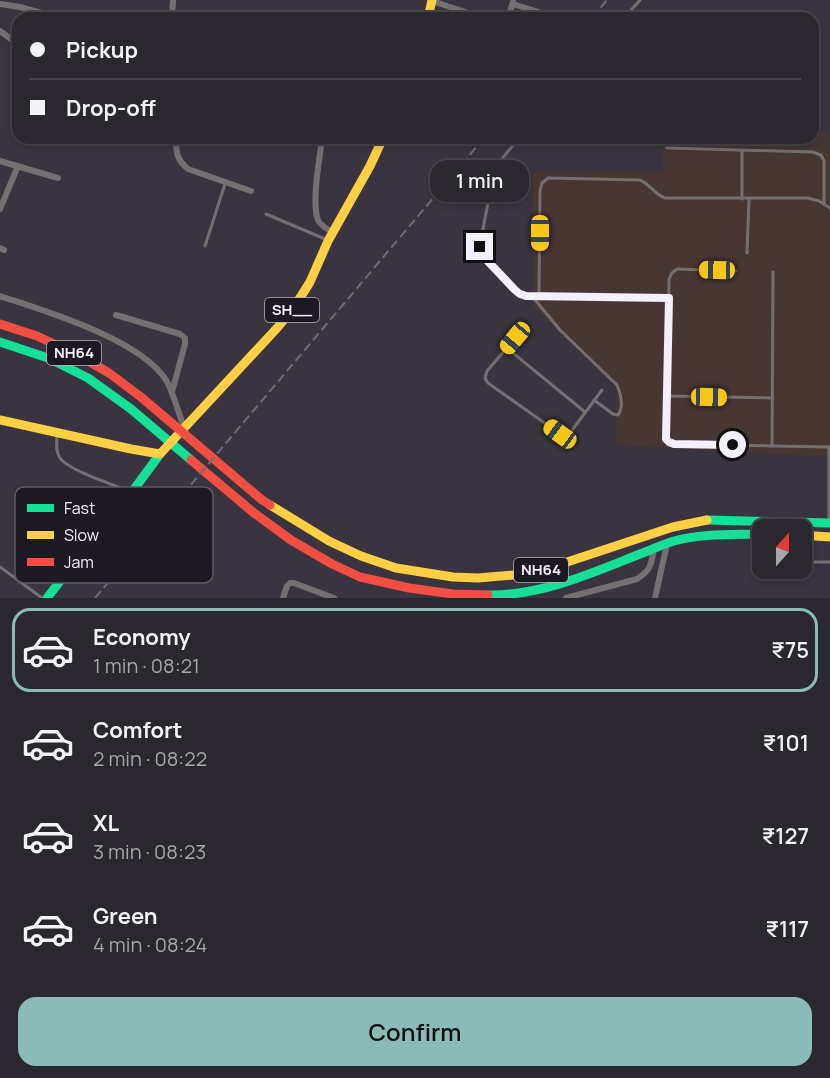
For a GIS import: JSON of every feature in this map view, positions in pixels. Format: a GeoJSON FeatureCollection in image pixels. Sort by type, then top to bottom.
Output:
{"type":"FeatureCollection","features":[{"type":"Feature","properties":{"kind":"main road","name":"SH__"},"geometry":{"type":"LineString","coordinates":[[160,454],[295,306],[310,282],[330,236],[370,166],[379,144]]}},
{"type":"Feature","properties":{"kind":"main road","name":"NH64"},"geometry":{"type":"LineString","coordinates":[[0,324],[37,336],[78,355],[109,373],[262,500],[329,541],[361,556],[396,568],[470,578],[513,575],[546,570],[672,527],[702,520],[830,523]]}},
{"type":"Feature","properties":{"kind":"main road","name":"NH64"},"geometry":{"type":"LineString","coordinates":[[0,342],[48,358],[88,378],[131,409],[254,513],[302,546],[360,577],[409,588],[453,594],[499,595],[534,590],[575,579],[668,543],[704,535],[752,534]]}},
{"type":"Feature","properties":{"kind":"main road"},"geometry":{"type":"LineString","coordinates":[[0,420],[160,454],[136,487]]}},
{"type":"Feature","properties":{"kind":"main road"},"geometry":{"type":"LineString","coordinates":[[812,536],[830,537]]}},
{"type":"Feature","properties":{"kind":"main road"},"geometry":{"type":"LineString","coordinates":[[48,598],[59,583]]}},
{"type":"Feature","properties":{"kind":"street"},"geometry":{"type":"LineString","coordinates":[[432,0],[466,12]]}},
{"type":"Feature","properties":{"kind":"street"},"geometry":{"type":"LineString","coordinates":[[0,2],[38,12]]}},
{"type":"Feature","properties":{"kind":"street"},"geometry":{"type":"LineString","coordinates":[[513,2],[541,12]]}},
{"type":"Feature","properties":{"kind":"street"},"geometry":{"type":"LineString","coordinates":[[176,144],[180,162],[188,169],[251,191]]}},
{"type":"Feature","properties":{"kind":"street"},"geometry":{"type":"LineString","coordinates":[[321,144],[315,207],[321,225],[330,236]]}},
{"type":"Feature","properties":{"kind":"street"},"geometry":{"type":"LineString","coordinates":[[0,161],[58,178]]}},
{"type":"Feature","properties":{"kind":"street"},"geometry":{"type":"LineString","coordinates":[[0,209],[18,166]]}},
{"type":"Feature","properties":{"kind":"street"},"geometry":{"type":"LineString","coordinates":[[0,296],[32,306],[109,337],[132,350],[160,373],[171,392],[184,428]]}},
{"type":"Feature","properties":{"kind":"street"},"geometry":{"type":"LineString","coordinates":[[116,315],[180,334],[186,338],[171,392]]}},
{"type":"Feature","properties":{"kind":"street"},"geometry":{"type":"LineString","coordinates":[[655,598],[668,543]]}},
{"type":"Feature","properties":{"kind":"street"},"geometry":{"type":"LineString","coordinates":[[566,598],[637,579],[647,573],[654,549]]}},
{"type":"Feature","properties":{"kind":"street"},"geometry":{"type":"LineString","coordinates":[[283,598],[290,583],[333,598]]}},
{"type":"Feature","properties":{"kind":"lane"},"geometry":{"type":"LineString","coordinates":[[629,12],[640,0]]}},
{"type":"Feature","properties":{"kind":"lane"},"geometry":{"type":"LineString","coordinates":[[514,144],[489,178],[490,189],[480,247],[482,255],[515,290],[520,294],[531,296],[669,298]]}},
{"type":"Feature","properties":{"kind":"lane"},"geometry":{"type":"LineString","coordinates":[[667,148],[813,152],[821,155],[824,161],[824,204]]}},
{"type":"Feature","properties":{"kind":"lane"},"geometry":{"type":"LineString","coordinates":[[742,150],[742,199]]}},
{"type":"Feature","properties":{"kind":"lane"},"geometry":{"type":"LineString","coordinates":[[539,296],[540,191],[542,183],[548,178],[640,180],[646,182],[664,198],[808,198],[819,201],[830,208]]}},
{"type":"Feature","properties":{"kind":"lane"},"geometry":{"type":"LineString","coordinates":[[205,246],[226,182]]}},
{"type":"Feature","properties":{"kind":"lane"},"geometry":{"type":"LineString","coordinates":[[747,253],[749,199]]}},
{"type":"Feature","properties":{"kind":"lane"},"geometry":{"type":"LineString","coordinates":[[266,214],[330,236]]}},
{"type":"Feature","properties":{"kind":"lane"},"geometry":{"type":"LineString","coordinates":[[736,271],[677,269],[669,279],[666,439],[674,444],[830,447],[830,523]]}},
{"type":"Feature","properties":{"kind":"lane"},"geometry":{"type":"LineString","coordinates":[[772,446],[773,272]]}},
{"type":"Feature","properties":{"kind":"lane"},"geometry":{"type":"LineString","coordinates":[[531,296],[560,330],[617,385],[621,392],[621,411],[618,415],[613,414],[594,400]]}},
{"type":"Feature","properties":{"kind":"lane"},"geometry":{"type":"LineString","coordinates":[[524,328],[487,372],[485,378],[489,383],[560,434],[565,435],[570,433],[602,390]]}},
{"type":"Feature","properties":{"kind":"lane"},"geometry":{"type":"LineString","coordinates":[[507,348],[585,412]]}},
{"type":"Feature","properties":{"kind":"lane"},"geometry":{"type":"LineString","coordinates":[[667,396],[772,398]]}},
{"type":"Feature","properties":{"kind":"lane"},"geometry":{"type":"LineString","coordinates":[[57,433],[58,456],[63,462],[119,487]]}},
{"type":"Feature","properties":{"kind":"lane"},"geometry":{"type":"LineString","coordinates":[[812,562],[830,562]]}},
{"type":"Feature","properties":{"kind":"lane"},"geometry":{"type":"LineString","coordinates":[[0,567],[15,578]]}},
{"type":"Feature","properties":{"kind":"lane"},"geometry":{"type":"LineString","coordinates":[[22,583],[42,598]]}},
{"type":"Feature","properties":{"kind":"shaded area"},"geometry":{"type":"Polygon","coordinates":[[[819,133],[830,133],[830,457],[616,445],[617,388],[533,306],[533,172],[663,172],[663,144],[819,144],[819,133]]]}},
{"type":"Feature","properties":{"kind":"railway"},"geometry":{"type":"LineString","coordinates":[[597,12],[607,0]]}},
{"type":"Feature","properties":{"kind":"railway"},"geometry":{"type":"LineString","coordinates":[[189,487],[479,144]]}},
{"type":"Feature","properties":{"kind":"railway"},"geometry":{"type":"LineString","coordinates":[[95,598],[108,583]]}},
{"type":"Feature","properties":{"kind":"traffic: fast"},"geometry":{"type":"LineString","coordinates":[[0,342],[48,358],[88,378],[131,409],[191,460]]}},
{"type":"Feature","properties":{"kind":"traffic: fast"},"geometry":{"type":"LineString","coordinates":[[136,487],[160,454]]}},
{"type":"Feature","properties":{"kind":"traffic: fast"},"geometry":{"type":"LineString","coordinates":[[707,520],[830,523]]}},
{"type":"Feature","properties":{"kind":"traffic: fast"},"geometry":{"type":"LineString","coordinates":[[488,595],[527,592],[566,582],[685,538],[752,534]]}},
{"type":"Feature","properties":{"kind":"traffic: fast"},"geometry":{"type":"LineString","coordinates":[[47,598],[59,583]]}},
{"type":"Feature","properties":{"kind":"traffic: slow"},"geometry":{"type":"LineString","coordinates":[[429,12],[432,0]]}},
{"type":"Feature","properties":{"kind":"traffic: slow"},"geometry":{"type":"LineString","coordinates":[[0,420],[160,454],[295,306],[310,282],[328,241],[380,144]]}},
{"type":"Feature","properties":{"kind":"traffic: slow"},"geometry":{"type":"LineString","coordinates":[[270,505],[329,541],[361,556],[396,568],[453,577],[478,578],[546,569],[673,527],[707,520]]}},
{"type":"Feature","properties":{"kind":"traffic: slow"},"geometry":{"type":"LineString","coordinates":[[812,536],[830,537]]}},
{"type":"Feature","properties":{"kind":"traffic: jam"},"geometry":{"type":"LineString","coordinates":[[0,324],[37,336],[78,355],[109,373],[270,505]]}},
{"type":"Feature","properties":{"kind":"traffic: jam"},"geometry":{"type":"LineString","coordinates":[[191,460],[254,513],[291,540],[360,577],[409,588],[453,594],[488,595]]}},
{"type":"Feature","properties":{"kind":"route"},"geometry":{"type":"LineString","coordinates":[[480,247],[482,255],[515,290],[526,296],[669,298],[666,439],[674,444],[733,445]]}}]}
